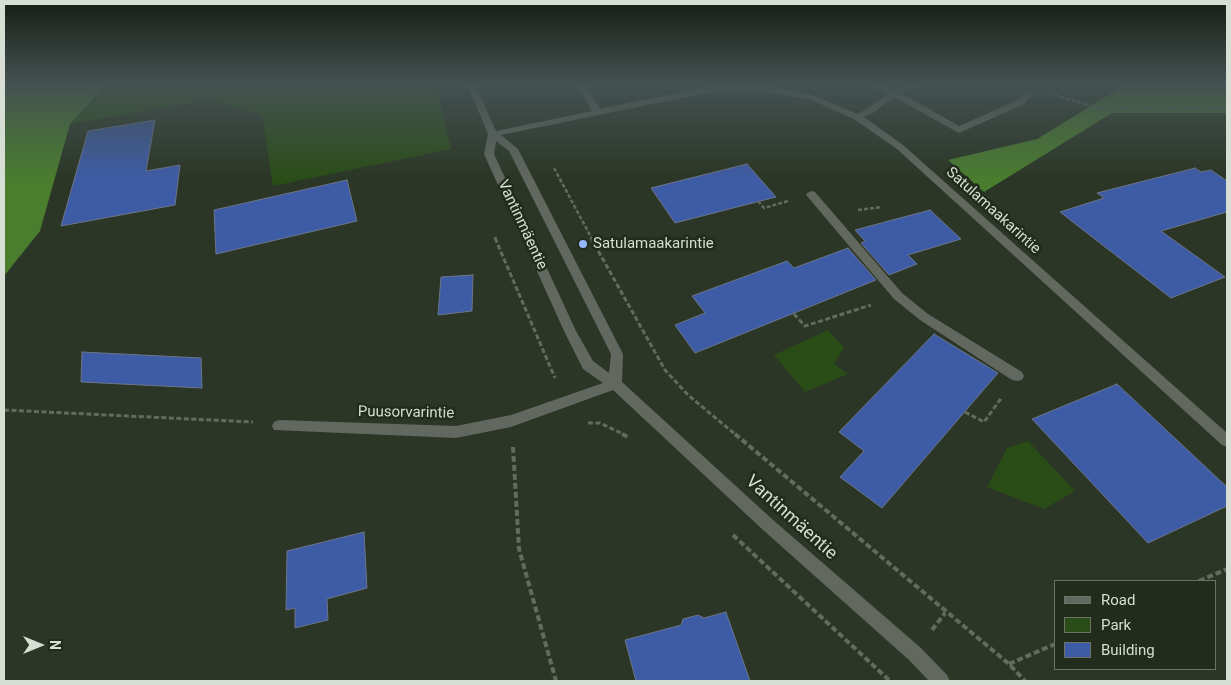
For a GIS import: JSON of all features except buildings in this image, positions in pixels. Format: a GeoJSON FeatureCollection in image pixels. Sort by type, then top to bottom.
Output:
{"type":"FeatureCollection","features":[{"type":"Feature","properties":{"kind":"street","name":"Vantinmäentie"},"geometry":{"type":"LineString","coordinates":[[485,116],[493,134],[514,150],[617,354],[615,384]]}},
{"type":"Feature","properties":{"kind":"street","name":"Satulamaakarintie"},"geometry":{"type":"LineString","coordinates":[[493,134],[579,116]]}},
{"type":"Feature","properties":{"kind":"street"},"geometry":{"type":"LineString","coordinates":[[934,116],[959,130],[990,116]]}},
{"type":"Feature","properties":{"kind":"street","name":"Satulamaakarintie"},"geometry":{"type":"LineString","coordinates":[[857,117],[900,147],[1227,440]]}},
{"type":"Feature","properties":{"kind":"street","name":"Vantinmäentie"},"geometry":{"type":"LineString","coordinates":[[493,134],[489,154],[570,331],[588,365],[615,384],[767,524],[915,654],[941,681]]}},
{"type":"Feature","properties":{"kind":"street"},"geometry":{"type":"LineString","coordinates":[[811,194],[898,296],[924,317],[1017,376]]}},
{"type":"Feature","properties":{"kind":"street","name":"Puusorvarintie"},"geometry":{"type":"LineString","coordinates":[[279,426],[456,432],[511,420],[615,384]]}},
{"type":"Feature","properties":{"kind":"path"},"geometry":{"type":"LineString","coordinates":[[532,126],[631,312],[665,370],[688,395],[1009,664],[1025,681]]}},
{"type":"Feature","properties":{"kind":"path"},"geometry":{"type":"LineString","coordinates":[[758,201],[764,208],[811,194]]}},
{"type":"Feature","properties":{"kind":"path"},"geometry":{"type":"LineString","coordinates":[[794,314],[805,326],[898,296]]}},
{"type":"Feature","properties":{"kind":"path"},"geometry":{"type":"LineString","coordinates":[[965,412],[984,422],[1017,376]]}},
{"type":"Feature","properties":{"kind":"path"},"geometry":{"type":"LineString","coordinates":[[4,410],[242,421],[279,426]]}},
{"type":"Feature","properties":{"kind":"path"},"geometry":{"type":"LineString","coordinates":[[584,424],[600,423],[636,443]]}},
{"type":"Feature","properties":{"kind":"path"},"geometry":{"type":"LineString","coordinates":[[513,442],[519,549],[556,681]]}},
{"type":"Feature","properties":{"kind":"path"},"geometry":{"type":"LineString","coordinates":[[730,532],[890,681]]}},
{"type":"Feature","properties":{"kind":"path"},"geometry":{"type":"LineString","coordinates":[[1201,580],[1227,569]]}},
{"type":"Feature","properties":{"kind":"path"},"geometry":{"type":"LineString","coordinates":[[1009,664],[1054,644]]}},
{"type":"Feature","properties":{"kind":"green space"},"geometry":{"type":"Polygon","coordinates":[[[4,116],[77,116],[70,124],[40,231],[4,276],[4,116]]]}},
{"type":"Feature","properties":{"kind":"green space"},"geometry":{"type":"Polygon","coordinates":[[[77,116],[117,116],[70,124],[77,116]]]}},
{"type":"Feature","properties":{"kind":"green space"},"geometry":{"type":"Polygon","coordinates":[[[262,116],[443,116],[451,149],[273,186],[262,116]]]}},
{"type":"Feature","properties":{"kind":"green space"},"geometry":{"type":"Polygon","coordinates":[[[1075,116],[1107,116],[984,192],[948,160],[1037,139],[1075,116]]]}},
{"type":"Feature","properties":{"kind":"green space"},"geometry":{"type":"Polygon","coordinates":[[[828,330],[844,348],[834,364],[848,374],[805,392],[774,355],[828,330]]]}},
{"type":"Feature","properties":{"kind":"green space"},"geometry":{"type":"Polygon","coordinates":[[[1028,441],[1075,491],[1044,509],[987,487],[1007,448],[1028,441]]]}},
{"type":"Feature","properties":{"kind":"place","name":"Satulamaakarintie"},"geometry":{"type":"Point","coordinates":[583,244]}}]}
